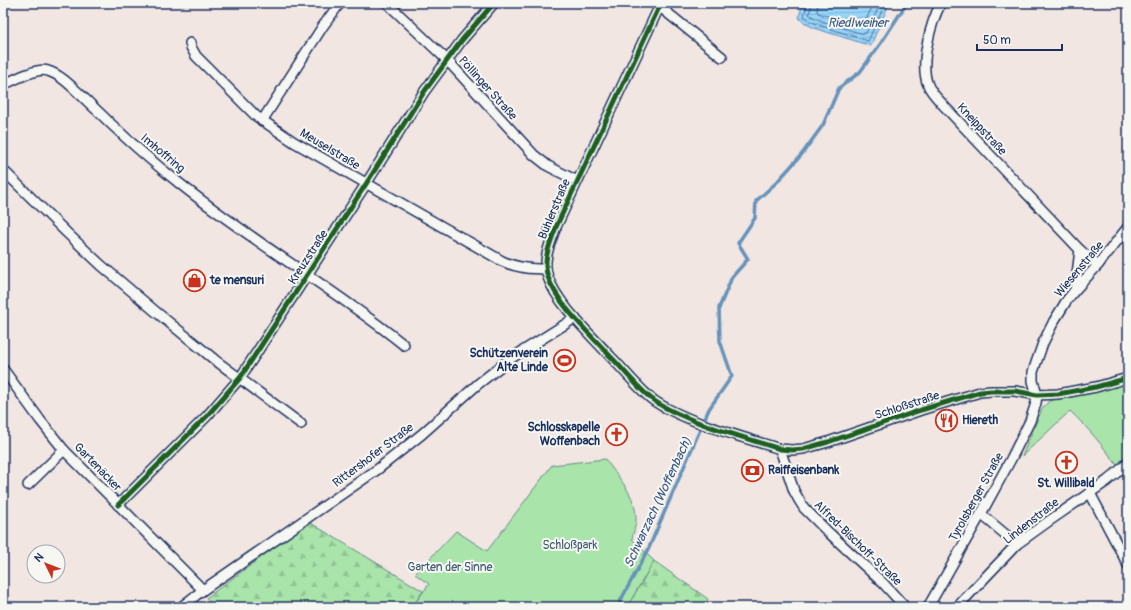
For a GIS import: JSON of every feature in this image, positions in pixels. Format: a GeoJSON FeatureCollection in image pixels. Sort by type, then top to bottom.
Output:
{"type":"FeatureCollection","features":[{"type":"Feature","properties":{"kind":"street"},"geometry":{"type":"LineString","coordinates":[[262,121],[323,26],[340,3]]}},
{"type":"Feature","properties":{"kind":"street","name":"Pöllinger Straße"},"geometry":{"type":"LineString","coordinates":[[387,3],[447,60],[534,155],[548,166],[577,181]]}},
{"type":"Feature","properties":{"kind":"street","name":"Kreuzstraße"},"geometry":{"type":"LineString","coordinates":[[118,505],[207,416],[240,378],[406,120],[447,60],[494,3]]}},
{"type":"Feature","properties":{"kind":"street","name":"Kneippstraße"},"geometry":{"type":"LineString","coordinates":[[941,3],[935,14],[926,48],[925,69],[928,85],[945,108],[1080,250],[1098,265]]}},
{"type":"Feature","properties":{"kind":"street"},"geometry":{"type":"LineString","coordinates":[[660,5],[722,57]]}},
{"type":"Feature","properties":{"kind":"street","name":"Bühlerstraße"},"geometry":{"type":"LineString","coordinates":[[660,5],[551,239],[546,258],[546,269],[552,288],[565,306],[645,393],[668,409],[697,422]]}},
{"type":"Feature","properties":{"kind":"street","name":"Meuselstraße"},"geometry":{"type":"LineString","coordinates":[[190,43],[196,56],[250,111],[262,121],[294,142],[502,262],[515,267],[546,269]]}},
{"type":"Feature","properties":{"kind":"street","name":"Imhoffring"},"geometry":{"type":"LineString","coordinates":[[3,85],[38,71],[44,70],[55,74],[69,85],[118,131],[179,183],[307,276]]}},
{"type":"Feature","properties":{"kind":"street"},"geometry":{"type":"LineString","coordinates":[[3,170],[67,233],[155,312],[215,360],[301,424]]}},
{"type":"Feature","properties":{"kind":"street","name":"Wiesenstraße"},"geometry":{"type":"LineString","coordinates":[[1037,395],[1033,381],[1033,372],[1039,354],[1054,321],[1075,290],[1098,265],[1128,227]]}},
{"type":"Feature","properties":{"kind":"street"},"geometry":{"type":"LineString","coordinates":[[1075,290],[1080,250]]}},
{"type":"Feature","properties":{"kind":"street","name":"Kreuzstraße"},"geometry":{"type":"LineString","coordinates":[[307,276],[358,310],[404,346]]}},
{"type":"Feature","properties":{"kind":"street","name":"Rittershofer Straße"},"geometry":{"type":"LineString","coordinates":[[181,607],[203,590],[378,469],[417,438],[478,384],[510,359],[575,318]]}},
{"type":"Feature","properties":{"kind":"street","name":"Gartenäcker"},"geometry":{"type":"LineString","coordinates":[[3,369],[64,450],[203,590]]}},
{"type":"Feature","properties":{"kind":"street","name":"Schloßstraße"},"geometry":{"type":"LineString","coordinates":[[697,422],[780,449],[803,449],[980,392],[1015,391],[1037,395],[1058,394],[1068,393],[1128,378]]}},
{"type":"Feature","properties":{"kind":"street","name":"Tyrolsberger Straße"},"geometry":{"type":"LineString","coordinates":[[928,607],[1011,459],[1028,425],[1037,395]]}},
{"type":"Feature","properties":{"kind":"street","name":"Alfred-Bischoff-Straße"},"geometry":{"type":"LineString","coordinates":[[780,449],[794,491],[804,508],[883,583],[905,607]]}},
{"type":"Feature","properties":{"kind":"street"},"geometry":{"type":"LineString","coordinates":[[28,485],[64,450]]}},
{"type":"Feature","properties":{"kind":"street","name":"Lindenstraße"},"geometry":{"type":"LineString","coordinates":[[957,607],[1017,544],[1107,481],[1128,463]]}},
{"type":"Feature","properties":{"kind":"street"},"geometry":{"type":"LineString","coordinates":[[1090,493],[1128,565]]}},
{"type":"Feature","properties":{"kind":"street"},"geometry":{"type":"LineString","coordinates":[[981,514],[1017,544]]}},
{"type":"Feature","properties":{"kind":"green space"},"geometry":{"type":"Polygon","coordinates":[[[1128,383],[1128,453],[1117,465],[1095,437],[1070,411],[1022,456],[1042,409],[1049,401],[1128,383]]]}},
{"type":"Feature","properties":{"kind":"green space","name":"Schloßpark"},"geometry":{"type":"Polygon","coordinates":[[[605,459],[626,487],[633,503],[636,525],[632,539],[654,561],[627,607],[412,607],[429,584],[415,574],[456,531],[487,551],[552,465],[605,459]]]}},
{"type":"Feature","properties":{"kind":"green space"},"geometry":{"type":"Polygon","coordinates":[[[309,522],[423,591],[412,607],[214,607],[206,598],[309,522]]]}},
{"type":"Feature","properties":{"kind":"green space"},"geometry":{"type":"Polygon","coordinates":[[[654,561],[708,599],[704,607],[646,607],[642,605],[641,607],[627,607],[654,561]]]}},
{"type":"Feature","properties":{"kind":"water","name":"Riedlweiher"},"geometry":{"type":"Polygon","coordinates":[[[803,3],[889,3],[871,46],[808,25],[800,19],[799,16],[803,3]]]}},
{"type":"Feature","properties":{"kind":"waterway","name":"Schwarzach (Woffenbach)"},"geometry":{"type":"LineString","coordinates":[[617,607],[648,550],[709,409],[732,376],[720,341],[719,308],[732,277],[748,259],[738,243],[755,218],[756,201],[777,182],[802,154],[823,125],[839,88],[860,72],[907,3]]}},
{"type":"Feature","properties":{"kind":"cycle path"},"geometry":{"type":"LineString","coordinates":[[118,505],[207,416],[240,378],[424,92],[462,40],[494,3]]}},
{"type":"Feature","properties":{"kind":"cycle path"},"geometry":{"type":"LineString","coordinates":[[661,3],[556,227],[546,258],[546,271],[552,287],[559,298],[584,329],[651,398],[668,409],[709,426],[780,449],[792,450],[803,449],[828,442],[921,410],[980,392],[1015,391],[1037,395],[1058,394],[1096,387],[1128,378]]}},
{"type":"Feature","properties":{"kind":"place","name":"te mensuri"},"geometry":{"type":"Point","coordinates":[194,280]}},
{"type":"Feature","properties":{"kind":"place","name":"Schützenverein Alte Linde"},"geometry":{"type":"Point","coordinates":[564,360]}},
{"type":"Feature","properties":{"kind":"place","name":"Hiereth"},"geometry":{"type":"Point","coordinates":[947,420]}},
{"type":"Feature","properties":{"kind":"place","name":"Schlosskapelle Woffenbach"},"geometry":{"type":"Point","coordinates":[616,434]}},
{"type":"Feature","properties":{"kind":"place","name":"St. Willibald"},"geometry":{"type":"Point","coordinates":[1066,462]}},
{"type":"Feature","properties":{"kind":"place","name":"Raiffeisenbank"},"geometry":{"type":"Point","coordinates":[753,470]}},
{"type":"Feature","properties":{"kind":"park label","name":"Garten der Sinne"},"geometry":{"type":"Point","coordinates":[450,567]}}]}
